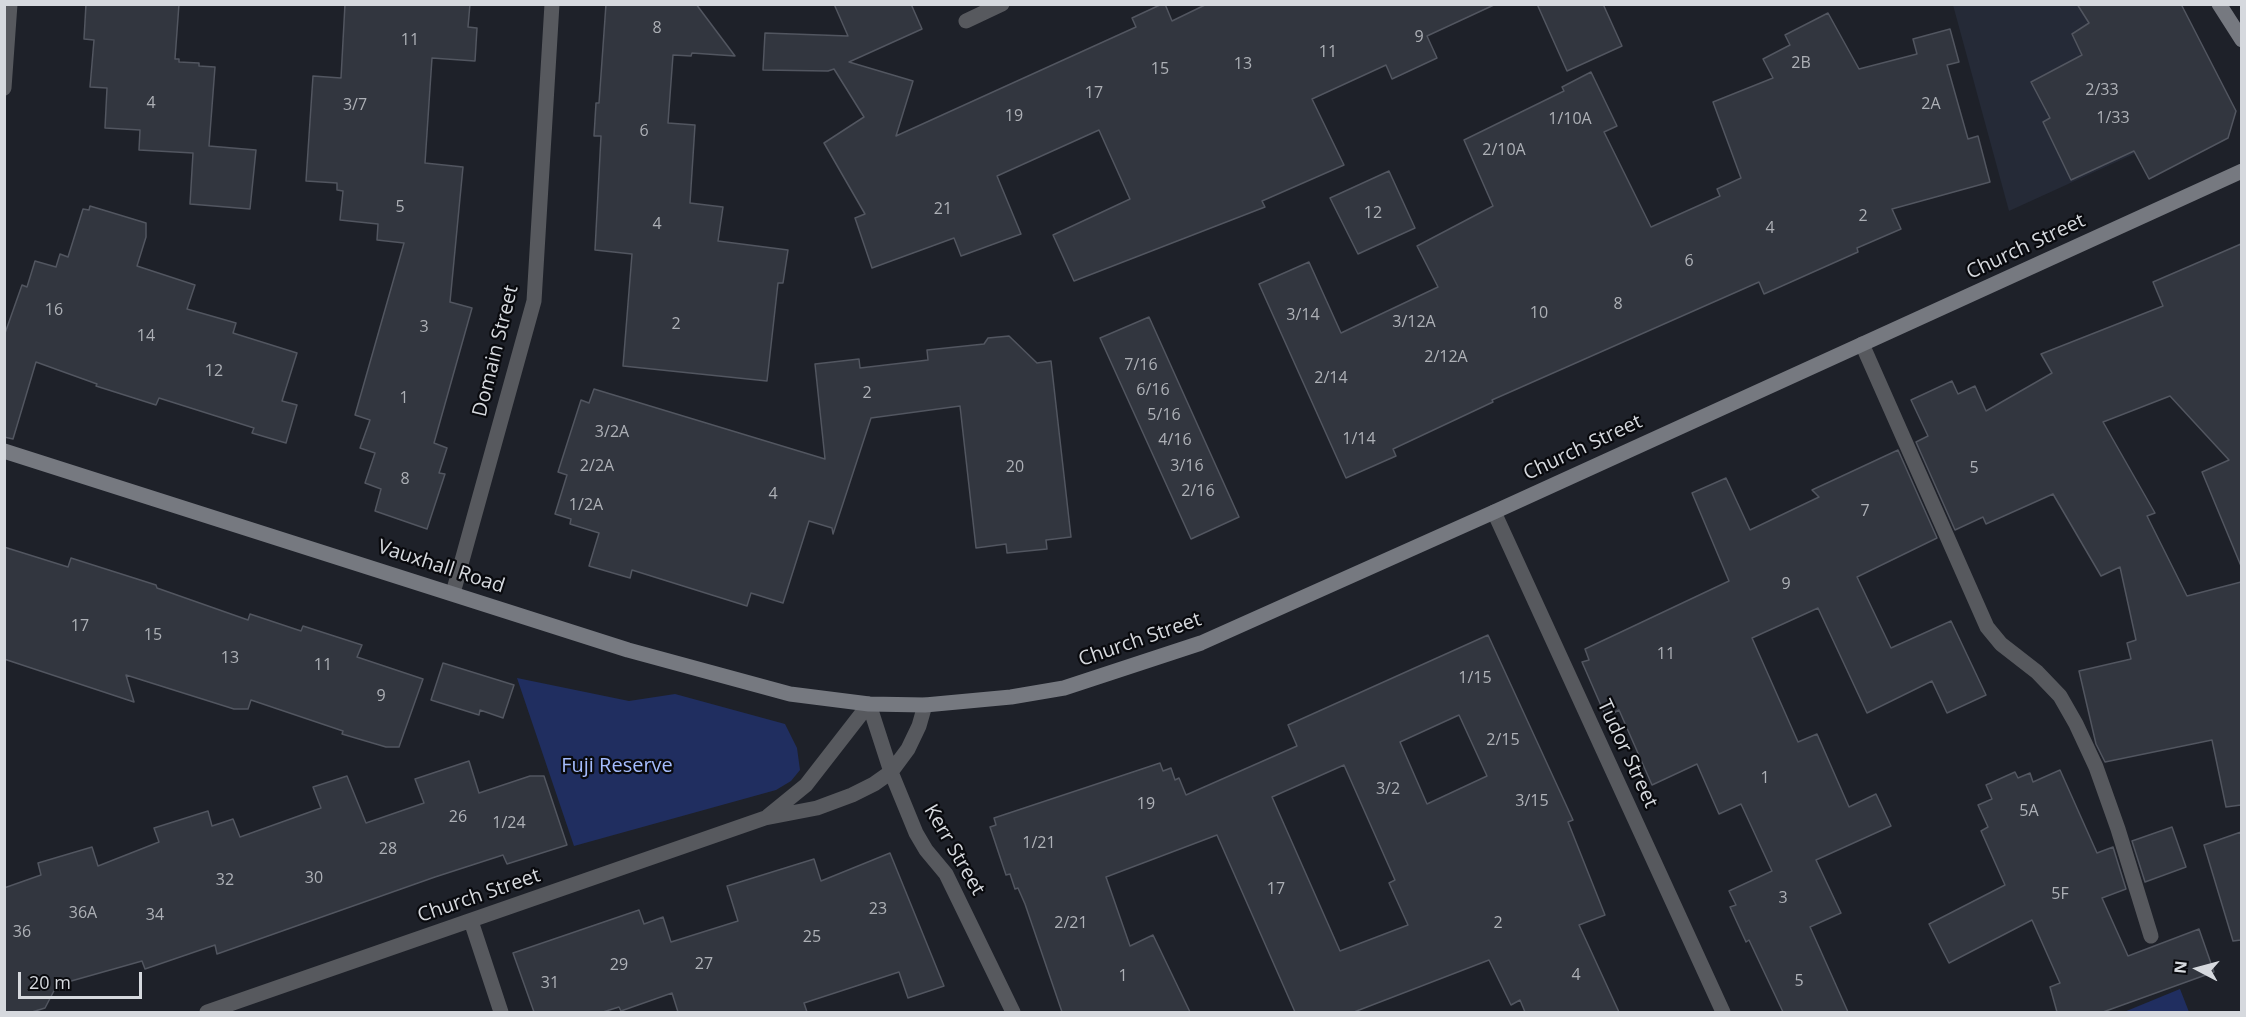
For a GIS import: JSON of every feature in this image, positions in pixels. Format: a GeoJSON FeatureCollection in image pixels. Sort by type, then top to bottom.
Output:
{"type":"FeatureCollection","features":[{"type":"Feature","properties":{"kind":"street"},"geometry":{"type":"LineString","coordinates":[[4,88],[10,4]]}},
{"type":"Feature","properties":{"kind":"street","name":"Domain Street"},"geometry":{"type":"LineString","coordinates":[[453,593],[534,301],[552,4]]}},
{"type":"Feature","properties":{"kind":"street"},"geometry":{"type":"LineString","coordinates":[[966,21],[1002,4]]}},
{"type":"Feature","properties":{"kind":"street"},"geometry":{"type":"LineString","coordinates":[[2219,4],[2241,40]]}},
{"type":"Feature","properties":{"kind":"street","name":"Church Street"},"geometry":{"type":"LineString","coordinates":[[765,818],[806,785],[869,704],[925,705],[1011,698],[1064,687],[1201,643],[1494,512],[2241,171]]}},
{"type":"Feature","properties":{"kind":"street"},"geometry":{"type":"LineString","coordinates":[[1862,344],[1987,627],[2001,644],[2037,672],[2060,696],[2076,724],[2096,767],[2151,936]]}},
{"type":"Feature","properties":{"kind":"street","name":"Vauxhall Road"},"geometry":{"type":"LineString","coordinates":[[4,451],[628,650],[790,694],[869,704]]}},
{"type":"Feature","properties":{"kind":"street","name":"Tudor Street"},"geometry":{"type":"LineString","coordinates":[[1494,512],[1723,1012]]}},
{"type":"Feature","properties":{"kind":"street","name":"Kerr Street"},"geometry":{"type":"LineString","coordinates":[[869,704],[891,772],[916,833],[926,850],[946,874],[1013,1012]]}},
{"type":"Feature","properties":{"kind":"street","name":"Church Street"},"geometry":{"type":"LineString","coordinates":[[207,1012],[765,818],[817,808],[852,795],[891,772],[908,749],[919,726],[925,705]]}},
{"type":"Feature","properties":{"kind":"street"},"geometry":{"type":"LineString","coordinates":[[471,921],[501,1012]]}},
{"type":"Feature","properties":{"kind":"shaded area"},"geometry":{"type":"Polygon","coordinates":[[[1953,5],[2154,5],[2217,116],[2009,211],[1953,5]]]}},
{"type":"Feature","properties":{"kind":"green space","name":"Fuji Reserve"},"geometry":{"type":"Polygon","coordinates":[[[517,678],[629,701],[675,694],[785,724],[797,748],[800,770],[791,781],[776,790],[574,846],[517,678]]]}},
{"type":"Feature","properties":{"kind":"green space"},"geometry":{"type":"Polygon","coordinates":[[[2180,989],[2189,1012],[2124,1012],[2180,989]]]}},
{"type":"Feature","properties":{"kind":"building"},"geometry":{"type":"Polygon","coordinates":[[[86,4],[179,4],[175,59],[179,59],[179,62],[199,63],[199,66],[215,67],[209,146],[256,150],[250,209],[190,204],[193,153],[139,150],[140,130],[105,128],[107,88],[90,87],[94,40],[84,39],[86,4]]]}},
{"type":"Feature","properties":{"kind":"building"},"geometry":{"type":"Polygon","coordinates":[[[345,4],[470,4],[468,27],[477,28],[475,61],[432,58],[425,163],[463,167],[450,302],[472,308],[434,443],[447,448],[439,473],[445,474],[427,529],[375,511],[381,489],[365,483],[375,453],[360,448],[370,420],[355,415],[404,243],[377,240],[378,224],[340,220],[343,191],[337,190],[337,183],[306,181],[313,76],[341,78],[345,4]]]}},
{"type":"Feature","properties":{"kind":"building"},"geometry":{"type":"Polygon","coordinates":[[[606,4],[696,4],[735,56],[692,53],[691,56],[673,55],[668,123],[695,125],[690,203],[723,207],[718,241],[788,250],[783,283],[778,283],[767,381],[623,366],[632,254],[595,250],[601,136],[594,136],[596,103],[599,103],[606,4]]]}},
{"type":"Feature","properties":{"kind":"building"},"geometry":{"type":"Polygon","coordinates":[[[834,4],[911,4],[922,29],[849,62],[913,81],[896,136],[1136,27],[1132,18],[1162,4],[1165,4],[1172,21],[1207,4],[1496,4],[1427,36],[1437,58],[1392,79],[1386,65],[1312,99],[1344,165],[1262,201],[1265,207],[1074,281],[1053,235],[1130,199],[1099,130],[997,176],[1021,234],[961,256],[954,238],[872,268],[855,218],[865,214],[824,143],[864,117],[834,69],[828,71],[763,70],[765,33],[848,36],[834,4]]]}},
{"type":"Feature","properties":{"kind":"building"},"geometry":{"type":"Polygon","coordinates":[[[1537,4],[1603,4],[1622,46],[1567,71],[1537,4]]]}},
{"type":"Feature","properties":{"kind":"building"},"geometry":{"type":"Polygon","coordinates":[[[2077,4],[2181,4],[2236,111],[2228,138],[2149,179],[2134,151],[2071,180],[2043,122],[2050,118],[2031,82],[2082,55],[2072,34],[2089,23],[2077,4]]]}},
{"type":"Feature","properties":{"kind":"building"},"geometry":{"type":"Polygon","coordinates":[[[1828,13],[1859,69],[1917,54],[1913,39],[1950,29],[1959,62],[1947,65],[1968,139],[1978,136],[1990,182],[1892,209],[1901,229],[1857,248],[1858,252],[1764,294],[1759,282],[1492,400],[1493,402],[1393,449],[1396,456],[1346,478],[1259,284],[1309,262],[1341,333],[1438,287],[1417,246],[1493,206],[1464,140],[1564,91],[1562,87],[1591,72],[1617,126],[1604,132],[1651,227],[1720,196],[1717,189],[1741,178],[1713,102],[1773,78],[1763,59],[1790,45],[1785,35],[1828,13]]]}},
{"type":"Feature","properties":{"kind":"building"},"geometry":{"type":"Polygon","coordinates":[[[1389,171],[1415,228],[1358,254],[1330,198],[1389,171]]]}},
{"type":"Feature","properties":{"kind":"building"},"geometry":{"type":"Polygon","coordinates":[[[90,206],[146,223],[146,237],[137,266],[195,285],[187,309],[236,323],[233,333],[297,353],[282,401],[297,405],[286,443],[252,433],[254,428],[159,398],[156,405],[96,386],[97,384],[36,362],[13,439],[4,437],[4,336],[22,285],[27,287],[35,261],[56,267],[60,254],[68,257],[83,209],[89,210],[90,206]]]}},
{"type":"Feature","properties":{"kind":"building"},"geometry":{"type":"Polygon","coordinates":[[[2241,244],[2241,566],[2202,472],[2229,460],[2170,396],[2103,422],[2155,513],[2147,516],[2187,596],[2241,582],[2241,805],[2226,807],[2212,740],[2105,762],[2096,744],[2079,671],[2131,659],[2127,643],[2136,640],[2120,567],[2101,576],[2053,494],[1986,524],[1983,517],[1955,530],[1916,442],[1928,436],[1911,400],[1952,381],[1958,394],[1975,386],[1986,411],[2052,373],[2041,354],[2163,306],[2153,282],[2241,244]]]}},
{"type":"Feature","properties":{"kind":"building"},"geometry":{"type":"Polygon","coordinates":[[[1149,317],[1239,517],[1191,539],[1100,338],[1149,317]]]}},
{"type":"Feature","properties":{"kind":"building"},"geometry":{"type":"Polygon","coordinates":[[[1009,336],[1037,363],[1051,361],[1071,537],[1046,540],[1047,549],[1007,553],[1006,544],[976,548],[960,406],[871,418],[833,534],[832,528],[809,521],[783,603],[751,593],[747,606],[632,570],[630,578],[589,566],[599,533],[570,524],[571,519],[555,514],[567,475],[558,472],[581,400],[589,403],[594,389],[825,459],[815,364],[859,359],[860,368],[928,360],[927,350],[984,344],[988,338],[1009,336]]]}},
{"type":"Feature","properties":{"kind":"building"},"geometry":{"type":"Polygon","coordinates":[[[1898,450],[1937,538],[1857,577],[1891,648],[1951,621],[1986,695],[1947,713],[1932,681],[1867,713],[1818,608],[1752,638],[1798,742],[1817,734],[1849,807],[1876,794],[1891,826],[1816,860],[1841,913],[1810,927],[1848,1012],[1783,1012],[1749,940],[1746,942],[1730,907],[1736,905],[1729,891],[1772,871],[1741,804],[1719,814],[1697,764],[1652,785],[1619,710],[1606,717],[1582,662],[1589,660],[1585,649],[1729,581],[1692,493],[1726,478],[1750,530],[1819,497],[1812,490],[1898,450]]]}},
{"type":"Feature","properties":{"kind":"building"},"geometry":{"type":"Polygon","coordinates":[[[4,547],[68,567],[71,558],[156,585],[157,588],[248,620],[250,614],[301,631],[303,626],[362,645],[357,657],[423,679],[399,747],[386,747],[342,734],[343,731],[251,700],[248,709],[234,709],[126,675],[134,702],[4,659],[4,547]]]}},
{"type":"Feature","properties":{"kind":"building"},"geometry":{"type":"Polygon","coordinates":[[[1488,635],[1573,820],[1568,822],[1605,915],[1579,925],[1619,1012],[1525,1012],[1520,1000],[1511,1005],[1489,960],[1354,1012],[1295,1012],[1217,835],[1106,877],[1130,946],[1153,935],[1190,1012],[1062,1012],[1025,904],[1018,888],[1015,889],[1010,874],[1006,875],[990,827],[996,825],[994,818],[1160,763],[1163,771],[1171,768],[1175,780],[1179,778],[1186,795],[1297,746],[1288,725],[1488,635]],[[1459,715],[1400,742],[1427,804],[1487,776],[1459,715]],[[1344,765],[1272,797],[1340,951],[1408,925],[1389,883],[1395,880],[1344,765]]]}},
{"type":"Feature","properties":{"kind":"building"},"geometry":{"type":"Polygon","coordinates":[[[443,663],[514,685],[503,718],[480,710],[479,715],[431,700],[443,663]]]}},
{"type":"Feature","properties":{"kind":"building"},"geometry":{"type":"Polygon","coordinates":[[[469,761],[479,793],[530,776],[544,776],[567,845],[507,864],[503,855],[217,954],[215,945],[145,969],[142,961],[57,985],[45,1008],[32,1012],[4,1012],[4,888],[41,875],[38,863],[92,847],[98,866],[159,842],[154,828],[208,811],[212,826],[233,819],[240,837],[321,808],[313,787],[347,776],[366,823],[424,803],[415,779],[469,761]]]}},
{"type":"Feature","properties":{"kind":"building"},"geometry":{"type":"Polygon","coordinates":[[[2060,770],[2097,853],[2113,847],[2126,889],[2102,898],[2128,956],[2199,929],[2214,972],[2103,1012],[2057,1012],[2050,987],[2060,983],[2032,920],[1949,963],[1929,924],[2005,885],[1981,831],[1988,827],[1978,805],[1992,799],[1986,785],[2015,772],[2018,778],[2030,773],[2033,782],[2060,770]]]}},
{"type":"Feature","properties":{"kind":"building"},"geometry":{"type":"Polygon","coordinates":[[[2172,827],[2186,867],[2145,882],[2132,841],[2172,827]]]}},
{"type":"Feature","properties":{"kind":"building"},"geometry":{"type":"Polygon","coordinates":[[[2241,832],[2241,940],[2233,941],[2204,845],[2241,832]]]}},
{"type":"Feature","properties":{"kind":"building"},"geometry":{"type":"Polygon","coordinates":[[[890,853],[944,986],[908,998],[899,972],[804,1003],[807,1012],[678,1012],[672,993],[621,1011],[619,1007],[603,1012],[534,1012],[513,953],[639,910],[644,924],[663,917],[671,942],[738,921],[727,886],[814,859],[821,881],[890,853]]]}}]}
